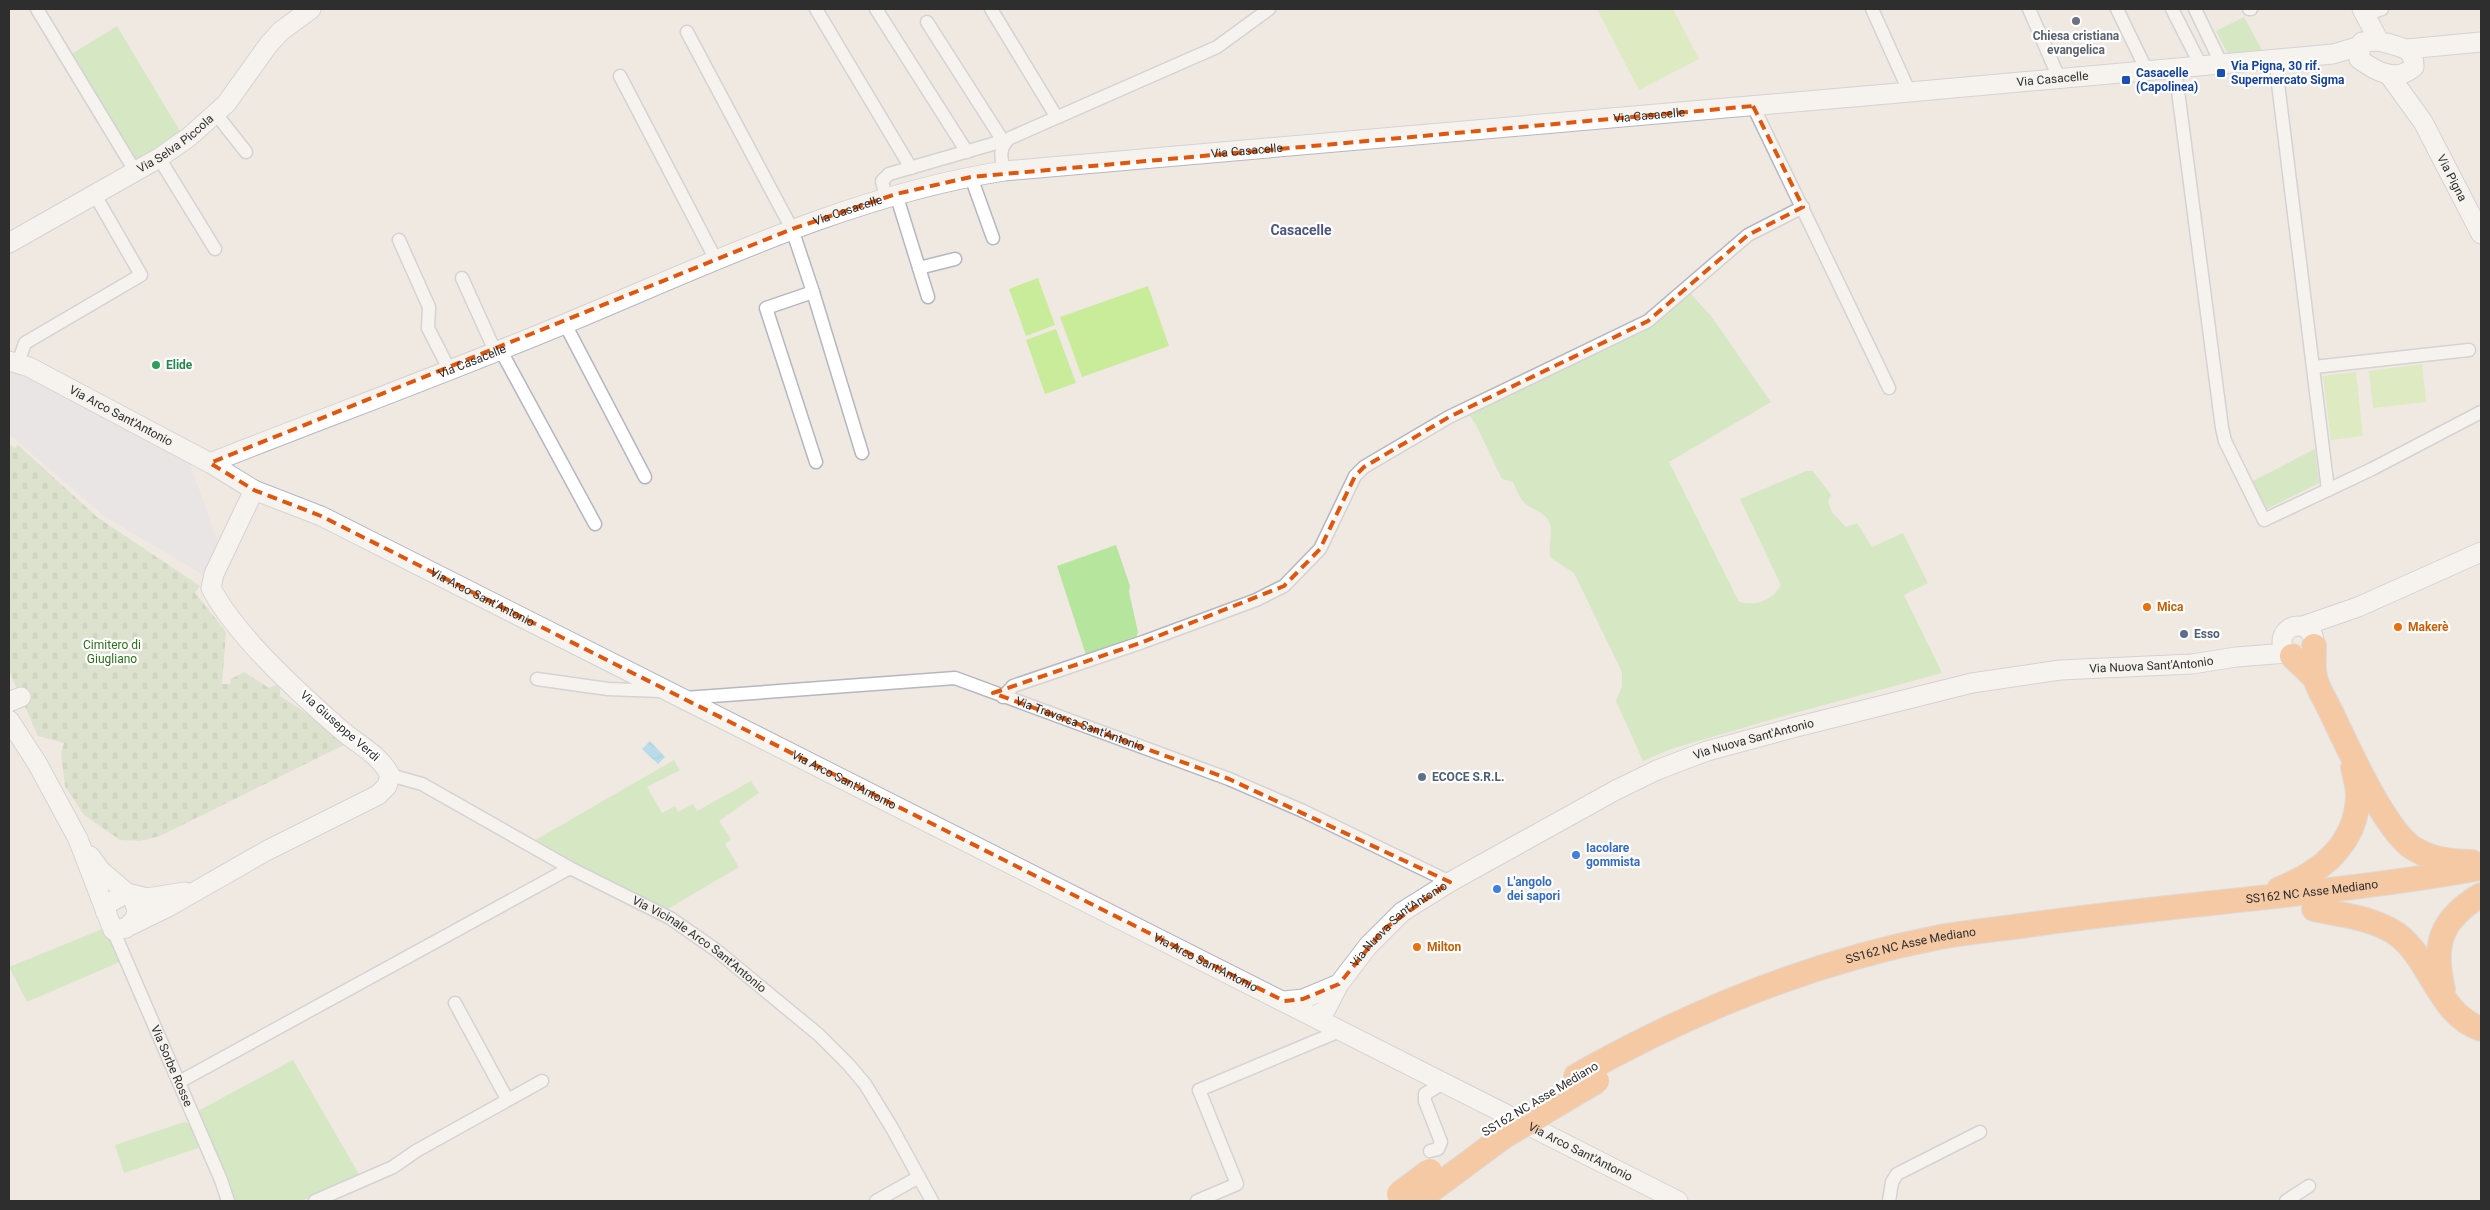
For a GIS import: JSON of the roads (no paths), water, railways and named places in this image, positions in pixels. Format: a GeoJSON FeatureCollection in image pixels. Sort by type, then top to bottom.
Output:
{"type":"FeatureCollection","features":[{"type":"Feature","properties":{"kind":"highway"},"geometry":{"type":"LineString","coordinates":[[2311,638],[2315,678],[2350,753],[2374,796],[2394,826],[2410,845],[2434,858],[2456,862],[2481,862]]}},
{"type":"Feature","properties":{"kind":"highway"},"geometry":{"type":"LineString","coordinates":[[2290,655],[2315,678]]}},
{"type":"Feature","properties":{"kind":"highway"},"geometry":{"type":"LineString","coordinates":[[2251,899],[2301,880],[2322,867],[2340,847],[2352,822],[2358,795],[2350,753]]}},
{"type":"Feature","properties":{"kind":"highway","name":"SS162 NC Asse Mediano"},"geometry":{"type":"LineString","coordinates":[[1402,1199],[1493,1126],[1587,1079],[1626,1048],[1694,1024],[1753,1000],[1799,975],[1858,957],[1940,937],[2074,918],[2420,879],[2481,868]]}},
{"type":"Feature","properties":{"kind":"highway","name":"SS162 NC Asse Mediano"},"geometry":{"type":"LineString","coordinates":[[1753,1000],[1870,968],[1977,944],[2140,924],[2314,909],[2481,884]]}},
{"type":"Feature","properties":{"kind":"highway"},"geometry":{"type":"LineString","coordinates":[[2446,1000],[2439,971],[2438,948],[2446,926],[2457,912],[2481,895]]}},
{"type":"Feature","properties":{"kind":"highway"},"geometry":{"type":"LineString","coordinates":[[2314,909],[2384,926],[2399,936],[2414,951],[2446,1000],[2461,1018],[2481,1029]]}},
{"type":"Feature","properties":{"kind":"street"},"geometry":{"type":"LineString","coordinates":[[37,9],[135,172]]}},
{"type":"Feature","properties":{"kind":"street","name":"Via Selva Piccola"},"geometry":{"type":"LineString","coordinates":[[9,243],[135,172],[189,137],[216,114],[269,44],[311,9]]}},
{"type":"Feature","properties":{"kind":"street"},"geometry":{"type":"LineString","coordinates":[[816,9],[911,168]]}},
{"type":"Feature","properties":{"kind":"street"},"geometry":{"type":"LineString","coordinates":[[876,9],[967,152]]}},
{"type":"Feature","properties":{"kind":"street"},"geometry":{"type":"LineString","coordinates":[[991,9],[1056,116]]}},
{"type":"Feature","properties":{"kind":"street"},"geometry":{"type":"LineString","coordinates":[[928,297],[919,268],[883,178],[889,174],[1004,142],[1016,134],[1056,116],[1217,47],[1269,9]]}},
{"type":"Feature","properties":{"kind":"street"},"geometry":{"type":"LineString","coordinates":[[1872,9],[1909,91]]}},
{"type":"Feature","properties":{"kind":"street"},"geometry":{"type":"LineString","coordinates":[[2029,9],[2059,78]]}},
{"type":"Feature","properties":{"kind":"street"},"geometry":{"type":"LineString","coordinates":[[2117,9],[2147,70]]}},
{"type":"Feature","properties":{"kind":"street"},"geometry":{"type":"LineString","coordinates":[[2172,9],[2201,66]]}},
{"type":"Feature","properties":{"kind":"street"},"geometry":{"type":"LineString","coordinates":[[2195,9],[2222,64]]}},
{"type":"Feature","properties":{"kind":"street"},"geometry":{"type":"LineString","coordinates":[[2364,10],[2365,47],[2389,75],[2402,75],[2412,69],[2422,58],[2443,46]]}},
{"type":"Feature","properties":{"kind":"street"},"geometry":{"type":"LineString","coordinates":[[928,22],[1004,142]]}},
{"type":"Feature","properties":{"kind":"street"},"geometry":{"type":"LineString","coordinates":[[687,32],[792,229],[814,292],[862,453]]}},
{"type":"Feature","properties":{"kind":"street"},"geometry":{"type":"LineString","coordinates":[[2365,47],[2407,49],[2481,42]]}},
{"type":"Feature","properties":{"kind":"street","name":"Via Casacelle"},"geometry":{"type":"LineString","coordinates":[[210,463],[565,324],[792,229],[891,196],[971,177],[1004,171],[1295,148],[2333,54],[2365,47]]}},
{"type":"Feature","properties":{"kind":"street","name":"Via Pigna"},"geometry":{"type":"LineString","coordinates":[[2407,49],[2412,55],[2411,83],[2423,122]]}},
{"type":"Feature","properties":{"kind":"street"},"geometry":{"type":"LineString","coordinates":[[2275,59],[2328,490]]}},
{"type":"Feature","properties":{"kind":"street"},"geometry":{"type":"LineString","coordinates":[[2175,68],[2225,440],[2264,520],[2328,490],[2481,412]]}},
{"type":"Feature","properties":{"kind":"street","name":"Via Pigna"},"geometry":{"type":"LineString","coordinates":[[2389,75],[2423,122],[2481,234]]}},
{"type":"Feature","properties":{"kind":"street"},"geometry":{"type":"LineString","coordinates":[[620,76],[716,260]]}},
{"type":"Feature","properties":{"kind":"street"},"geometry":{"type":"LineString","coordinates":[[1753,106],[1889,388]]}},
{"type":"Feature","properties":{"kind":"street"},"geometry":{"type":"LineString","coordinates":[[216,114],[246,152]]}},
{"type":"Feature","properties":{"kind":"street"},"geometry":{"type":"LineString","coordinates":[[1004,142],[1000,152],[1004,171]]}},
{"type":"Feature","properties":{"kind":"street"},"geometry":{"type":"LineString","coordinates":[[158,158],[215,249]]}},
{"type":"Feature","properties":{"kind":"street"},"geometry":{"type":"LineString","coordinates":[[971,177],[993,238]]}},
{"type":"Feature","properties":{"kind":"street"},"geometry":{"type":"LineString","coordinates":[[14,362],[25,343],[141,276],[95,195]]}},
{"type":"Feature","properties":{"kind":"street"},"geometry":{"type":"LineString","coordinates":[[1003,697],[1013,686],[1143,642],[1256,600],[1284,586],[1303,569],[1320,549],[1354,476],[1364,467],[1449,417],[1648,321],[1748,235],[1803,207]]}},
{"type":"Feature","properties":{"kind":"street"},"geometry":{"type":"LineString","coordinates":[[399,240],[429,307],[428,328],[449,369]]}},
{"type":"Feature","properties":{"kind":"street"},"geometry":{"type":"LineString","coordinates":[[919,268],[955,259]]}},
{"type":"Feature","properties":{"kind":"street"},"geometry":{"type":"LineString","coordinates":[[462,278],[498,350],[595,524]]}},
{"type":"Feature","properties":{"kind":"street"},"geometry":{"type":"LineString","coordinates":[[814,292],[766,308],[816,462]]}},
{"type":"Feature","properties":{"kind":"street"},"geometry":{"type":"LineString","coordinates":[[565,324],[645,476]]}},
{"type":"Feature","properties":{"kind":"street"},"geometry":{"type":"LineString","coordinates":[[2314,368],[2469,350]]}},
{"type":"Feature","properties":{"kind":"street","name":"Via Arco Sant'Antonio"},"geometry":{"type":"LineString","coordinates":[[14,362],[210,463],[254,490],[321,516],[1678,1201]]}},
{"type":"Feature","properties":{"kind":"street","name":"Via Giuseppe Verdi"},"geometry":{"type":"LineString","coordinates":[[254,490],[214,574],[211,588],[224,612],[284,676],[341,730],[384,764],[390,775]]}},
{"type":"Feature","properties":{"kind":"street","name":"Via Nuova Sant'Antonio"},"geometry":{"type":"LineString","coordinates":[[1314,1016],[1325,1011],[1339,984],[1384,929],[1402,912],[1450,882],[1616,790],[1657,770],[1707,752],[1860,710],[1972,684],[2060,670],[2154,667],[2192,664],[2236,657],[2290,655],[2297,658],[2308,655],[2311,638],[2358,606],[2481,552]]}},
{"type":"Feature","properties":{"kind":"street","name":"Via Nuova Sant'Antonio"},"geometry":{"type":"LineString","coordinates":[[2236,657],[2285,633],[2293,626],[2311,638]]}},
{"type":"Feature","properties":{"kind":"street"},"geometry":{"type":"LineString","coordinates":[[2285,633],[2282,644],[2290,655]]}},
{"type":"Feature","properties":{"kind":"street","name":"Via Traversa Sant'Antonio"},"geometry":{"type":"LineString","coordinates":[[537,680],[678,695],[955,678],[1230,779],[1303,811],[1450,882]]}},
{"type":"Feature","properties":{"kind":"street"},"geometry":{"type":"LineString","coordinates":[[9,720],[37,763],[78,839],[101,872],[129,894],[147,898],[167,896],[198,889]]}},
{"type":"Feature","properties":{"kind":"street"},"geometry":{"type":"LineString","coordinates":[[122,928],[168,907],[266,851],[378,794],[387,786],[390,775]]}},
{"type":"Feature","properties":{"kind":"street","name":"Via Vicinale Arco Sant'Antonio"},"geometry":{"type":"LineString","coordinates":[[390,775],[403,777],[422,784],[570,868],[670,918],[716,950],[819,1034],[865,1084],[920,1177],[932,1201]]}},
{"type":"Feature","properties":{"kind":"street"},"geometry":{"type":"LineString","coordinates":[[78,839],[105,911],[122,928]]}},
{"type":"Feature","properties":{"kind":"street"},"geometry":{"type":"LineString","coordinates":[[179,1082],[570,868]]}},
{"type":"Feature","properties":{"kind":"street"},"geometry":{"type":"LineString","coordinates":[[105,911],[109,903],[129,894]]}},
{"type":"Feature","properties":{"kind":"street"},"geometry":{"type":"LineString","coordinates":[[122,928],[137,915],[129,894]]}},
{"type":"Feature","properties":{"kind":"street","name":"Via Sorbe Rosse"},"geometry":{"type":"LineString","coordinates":[[122,928],[179,1082],[228,1201]]}},
{"type":"Feature","properties":{"kind":"street"},"geometry":{"type":"LineString","coordinates":[[1197,1201],[1237,1184],[1199,1090],[1346,1032],[1338,1013],[1339,984],[1303,999],[1284,1001]]}},
{"type":"Feature","properties":{"kind":"street"},"geometry":{"type":"LineString","coordinates":[[454,1003],[508,1099]]}},
{"type":"Feature","properties":{"kind":"street"},"geometry":{"type":"LineString","coordinates":[[315,1201],[393,1167],[416,1151],[542,1082]]}},
{"type":"Feature","properties":{"kind":"street"},"geometry":{"type":"LineString","coordinates":[[1430,1151],[1438,1149],[1441,1142],[1425,1101],[1426,1094],[1445,1082]]}},
{"type":"Feature","properties":{"kind":"street"},"geometry":{"type":"LineString","coordinates":[[1889,1201],[1892,1182],[1897,1174],[1980,1132]]}},
{"type":"Feature","properties":{"kind":"street"},"geometry":{"type":"LineString","coordinates":[[876,1201],[920,1177]]}},
{"type":"Feature","properties":{"kind":"street"},"geometry":{"type":"LineString","coordinates":[[2286,1201],[2308,1186]]}},
{"type":"Feature","properties":{"kind":"water"},"geometry":{"type":"Polygon","coordinates":[[[650,741],[665,757],[658,764],[642,749],[650,741]]]}},
{"type":"Feature","properties":{"kind":"place","name":"Chiesa cristiana evangelica"},"geometry":{"type":"Point","coordinates":[2076,21]}},
{"type":"Feature","properties":{"kind":"place","name":"Via Pigna, 30 rif. Supermercato Sigma"},"geometry":{"type":"Point","coordinates":[2221,73]}},
{"type":"Feature","properties":{"kind":"place","name":"Casacelle (Capolinea)"},"geometry":{"type":"Point","coordinates":[2126,80]}},
{"type":"Feature","properties":{"kind":"place","name":"Elide"},"geometry":{"type":"Point","coordinates":[156,365]}},
{"type":"Feature","properties":{"kind":"place","name":"Mica"},"geometry":{"type":"Point","coordinates":[2147,607]}},
{"type":"Feature","properties":{"kind":"place","name":"Makerè"},"geometry":{"type":"Point","coordinates":[2398,627]}},
{"type":"Feature","properties":{"kind":"place","name":"Esso"},"geometry":{"type":"Point","coordinates":[2184,634]}},
{"type":"Feature","properties":{"kind":"place","name":"ECOCE S.R.L."},"geometry":{"type":"Point","coordinates":[1422,777]}},
{"type":"Feature","properties":{"kind":"place","name":"Iacolare gommista"},"geometry":{"type":"Point","coordinates":[1576,855]}},
{"type":"Feature","properties":{"kind":"place","name":"L'angolo dei sapori"},"geometry":{"type":"Point","coordinates":[1497,889]}},
{"type":"Feature","properties":{"kind":"place","name":"Milton"},"geometry":{"type":"Point","coordinates":[1417,947]}},
{"type":"Feature","properties":{"kind":"district","name":"Casacelle"},"geometry":{"type":"Point","coordinates":[1301,230]}},
{"type":"Feature","properties":{"kind":"park label","name":"Cimitero di Giugliano"},"geometry":{"type":"Point","coordinates":[112,652]}}]}
